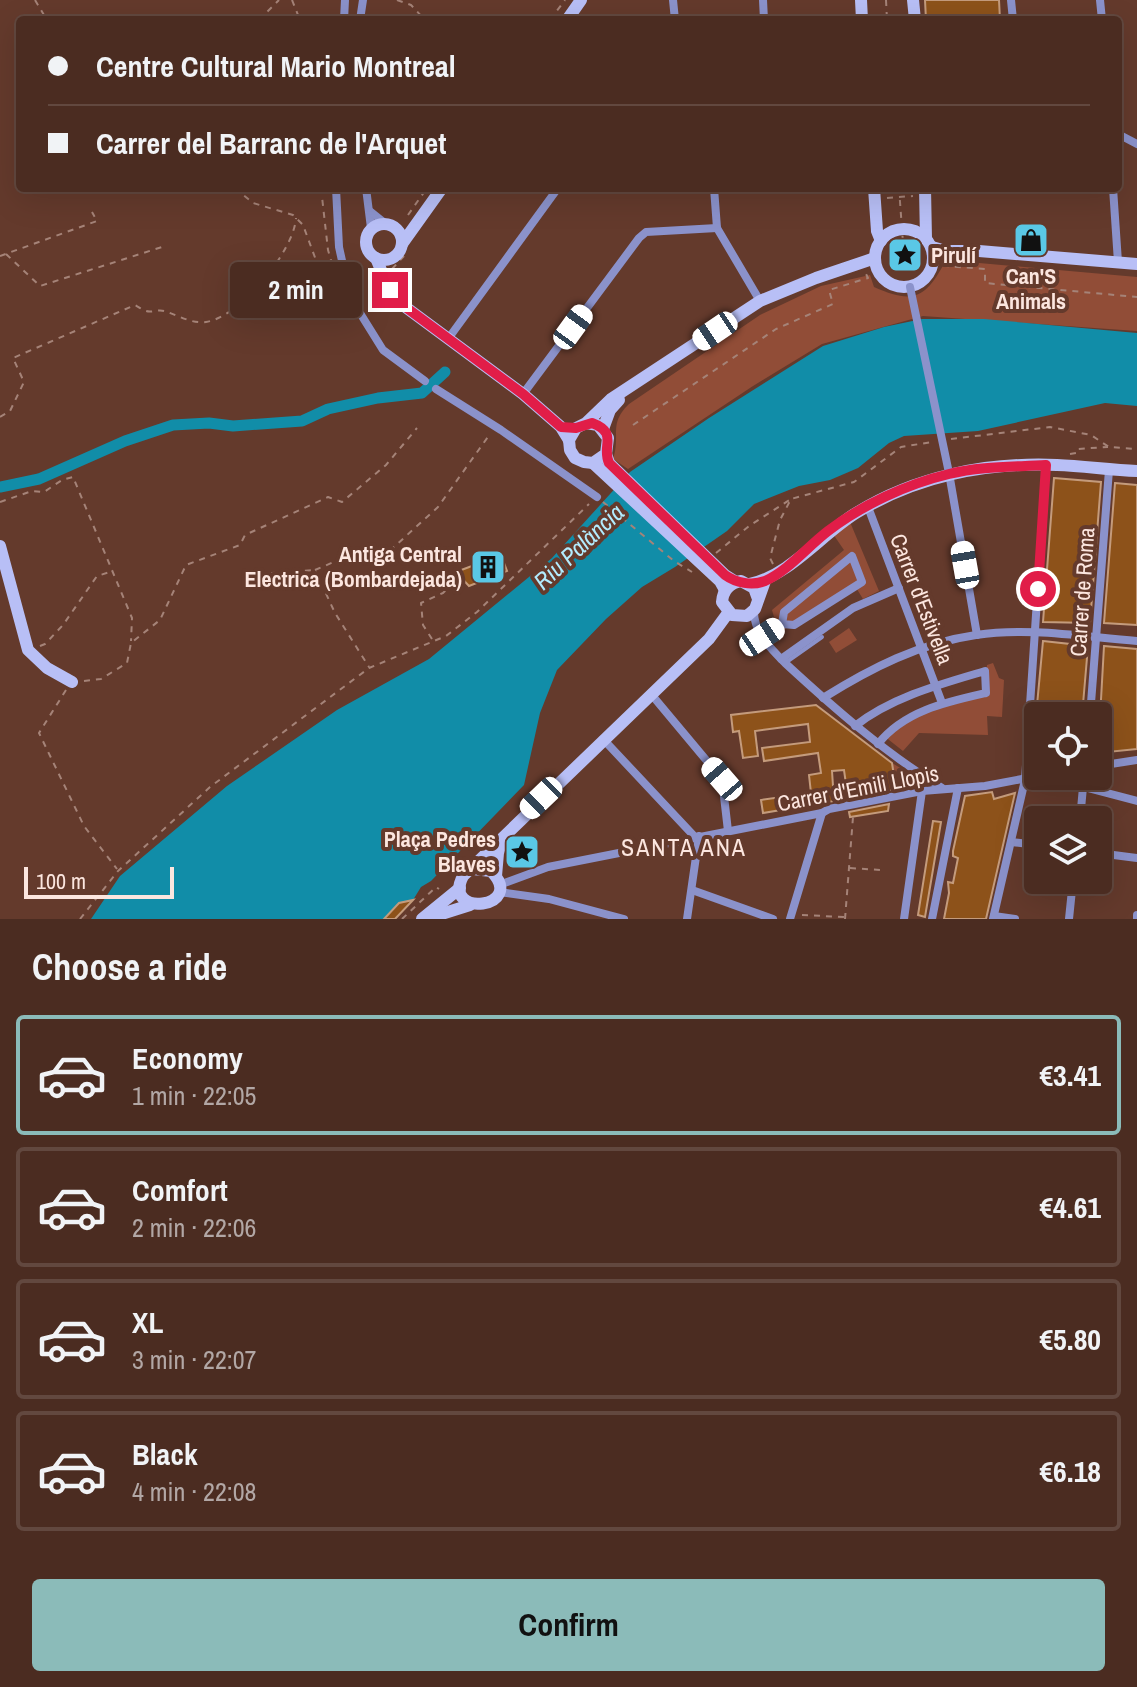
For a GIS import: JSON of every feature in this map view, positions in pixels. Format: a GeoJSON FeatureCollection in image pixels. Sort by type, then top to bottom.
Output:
{"type":"FeatureCollection","features":[{"type":"Feature","properties":{"kind":"street"},"geometry":{"type":"LineString","coordinates":[[336,192],[339,247],[350,297],[383,350],[425,381]]}},
{"type":"Feature","properties":{"kind":"street"},"geometry":{"type":"LineString","coordinates":[[367,192],[371,228],[366,245],[389,269]]}},
{"type":"Feature","properties":{"kind":"street"},"geometry":{"type":"LineString","coordinates":[[439,192],[417,221],[389,269],[393,295],[523,394],[561,427],[577,431],[592,423],[603,429],[609,444],[606,454],[609,463],[725,575],[730,586]]}},
{"type":"Feature","properties":{"kind":"street"},"geometry":{"type":"LineString","coordinates":[[448,339],[555,192]]}},
{"type":"Feature","properties":{"kind":"street"},"geometry":{"type":"LineString","coordinates":[[714,192],[717,228],[760,301]]}},
{"type":"Feature","properties":{"kind":"street"},"geometry":{"type":"LineString","coordinates":[[874,193],[877,231],[881,241],[876,264],[892,285],[910,287],[927,278],[931,248],[926,192]]}},
{"type":"Feature","properties":{"kind":"street"},"geometry":{"type":"LineString","coordinates":[[1113,192],[1118,262]]}},
{"type":"Feature","properties":{"kind":"street"},"geometry":{"type":"LineString","coordinates":[[371,212],[390,226],[401,229],[417,221]]}},
{"type":"Feature","properties":{"kind":"street"},"geometry":{"type":"LineString","coordinates":[[371,228],[390,226]]}},
{"type":"Feature","properties":{"kind":"street"},"geometry":{"type":"LineString","coordinates":[[390,226],[404,248]]}},
{"type":"Feature","properties":{"kind":"street"},"geometry":{"type":"LineString","coordinates":[[523,394],[646,232],[717,228]]}},
{"type":"Feature","properties":{"kind":"street"},"geometry":{"type":"LineString","coordinates":[[881,241],[892,231],[902,236],[919,233],[931,248],[950,251],[1137,264]]}},
{"type":"Feature","properties":{"kind":"street"},"geometry":{"type":"LineString","coordinates":[[876,264],[857,265],[816,278],[760,301],[611,399],[577,431],[570,450],[575,458],[593,463],[720,581],[730,586],[765,581],[828,531],[868,507],[907,487],[949,473],[1046,465],[1137,471]]}},
{"type":"Feature","properties":{"kind":"street"},"geometry":{"type":"LineString","coordinates":[[910,287],[949,473],[977,635]]}},
{"type":"Feature","properties":{"kind":"street"},"geometry":{"type":"LineString","coordinates":[[436,389],[597,497]]}},
{"type":"Feature","properties":{"kind":"street"},"geometry":{"type":"LineString","coordinates":[[603,429],[610,410],[627,391]]}},
{"type":"Feature","properties":{"kind":"street"},"geometry":{"type":"LineString","coordinates":[[593,463],[606,454]]}},
{"type":"Feature","properties":{"kind":"street"},"geometry":{"type":"LineString","coordinates":[[1030,702],[1046,465]]}},
{"type":"Feature","properties":{"kind":"street","name":"Carrer de Roma"},"geometry":{"type":"LineString","coordinates":[[1091,702],[1109,470]]}},
{"type":"Feature","properties":{"kind":"street","name":"Carrer d'Estivella"},"geometry":{"type":"LineString","coordinates":[[868,507],[942,703]]}},
{"type":"Feature","properties":{"kind":"street"},"geometry":{"type":"LineString","coordinates":[[0,546],[28,650],[47,668],[72,682]]}},
{"type":"Feature","properties":{"kind":"street"},"geometry":{"type":"LineString","coordinates":[[762,637],[782,624],[794,625],[862,582],[852,556],[784,612],[782,624]]}},
{"type":"Feature","properties":{"kind":"street"},"geometry":{"type":"LineString","coordinates":[[730,586],[722,602],[733,615],[747,616],[755,610],[765,581]]}},
{"type":"Feature","properties":{"kind":"street"},"geometry":{"type":"LineString","coordinates":[[750,584],[762,637],[783,661],[855,726],[943,788]]}},
{"type":"Feature","properties":{"kind":"street"},"geometry":{"type":"LineString","coordinates":[[783,661],[853,608],[900,590]]}},
{"type":"Feature","properties":{"kind":"street"},"geometry":{"type":"LineString","coordinates":[[470,905],[463,899],[460,888],[463,876],[733,615]]}},
{"type":"Feature","properties":{"kind":"street"},"geometry":{"type":"LineString","coordinates":[[823,698],[862,674],[921,647],[977,635],[1035,632],[1137,641]]}},
{"type":"Feature","properties":{"kind":"street"},"geometry":{"type":"LineString","coordinates":[[855,726],[898,701],[935,685],[985,671],[986,693],[942,703],[910,716],[878,744]]}},
{"type":"Feature","properties":{"kind":"street"},"geometry":{"type":"LineString","coordinates":[[651,694],[722,779],[728,831]]}},
{"type":"Feature","properties":{"kind":"street"},"geometry":{"type":"LineString","coordinates":[[603,739],[696,836],[687,919]]}},
{"type":"Feature","properties":{"kind":"street"},"geometry":{"type":"LineString","coordinates":[[1112,764],[1137,760]]}},
{"type":"Feature","properties":{"kind":"street","name":"Carrer d'Emili Llopis"},"geometry":{"type":"LineString","coordinates":[[498,884],[548,867],[822,813],[829,809],[922,791],[1024,780]]}},
{"type":"Feature","properties":{"kind":"street"},"geometry":{"type":"LineString","coordinates":[[1015,919],[994,918],[1024,784]]}},
{"type":"Feature","properties":{"kind":"street"},"geometry":{"type":"LineString","coordinates":[[932,919],[958,788]]}},
{"type":"Feature","properties":{"kind":"street"},"geometry":{"type":"LineString","coordinates":[[1095,790],[1137,801]]}},
{"type":"Feature","properties":{"kind":"street"},"geometry":{"type":"LineString","coordinates":[[904,919],[922,791]]}},
{"type":"Feature","properties":{"kind":"street"},"geometry":{"type":"LineString","coordinates":[[790,919],[822,813]]}},
{"type":"Feature","properties":{"kind":"street"},"geometry":{"type":"LineString","coordinates":[[424,919],[470,905],[483,907],[490,904],[498,884],[498,853],[503,835]]}},
{"type":"Feature","properties":{"kind":"street"},"geometry":{"type":"LineString","coordinates":[[1011,842],[1024,843]]}},
{"type":"Feature","properties":{"kind":"street"},"geometry":{"type":"LineString","coordinates":[[1112,855],[1137,858]]}},
{"type":"Feature","properties":{"kind":"street"},"geometry":{"type":"LineString","coordinates":[[473,869],[485,868],[498,884],[623,919]]}},
{"type":"Feature","properties":{"kind":"street"},"geometry":{"type":"LineString","coordinates":[[424,919],[460,888]]}},
{"type":"Feature","properties":{"kind":"street"},"geometry":{"type":"LineString","coordinates":[[692,890],[773,919]]}},
{"type":"Feature","properties":{"kind":"street"},"geometry":{"type":"LineString","coordinates":[[1069,919],[1072,894]]}},
{"type":"Feature","properties":{"kind":"lane"},"geometry":{"type":"LineString","coordinates":[[855,612],[900,590]]}},
{"type":"Feature","properties":{"kind":"lane"},"geometry":{"type":"LineString","coordinates":[[783,661],[822,637]]}},
{"type":"Feature","properties":{"kind":"path"},"geometry":{"type":"LineString","coordinates":[[263,16],[279,0]]}},
{"type":"Feature","properties":{"kind":"path"},"geometry":{"type":"LineString","coordinates":[[397,0],[411,5],[421,16]]}},
{"type":"Feature","properties":{"kind":"path"},"geometry":{"type":"LineString","coordinates":[[240,192],[253,203],[281,210],[303,225],[327,290],[352,316]]}},
{"type":"Feature","properties":{"kind":"path"},"geometry":{"type":"LineString","coordinates":[[417,221],[407,214],[424,192]]}},
{"type":"Feature","properties":{"kind":"path"},"geometry":{"type":"LineString","coordinates":[[899,192],[902,236],[892,257],[899,266],[906,267],[914,262],[916,254],[902,236]]}},
{"type":"Feature","properties":{"kind":"path"},"geometry":{"type":"LineString","coordinates":[[874,193],[899,197],[922,192]]}},
{"type":"Feature","properties":{"kind":"path"},"geometry":{"type":"LineString","coordinates":[[0,256],[97,221],[92,212]]}},
{"type":"Feature","properties":{"kind":"path"},"geometry":{"type":"LineString","coordinates":[[0,417],[10,411],[24,382],[13,358],[135,305],[147,312],[161,310],[190,321],[208,322],[236,307],[265,278],[287,247],[295,231],[296,218]]}},
{"type":"Feature","properties":{"kind":"path"},"geometry":{"type":"LineString","coordinates":[[6,254],[40,286],[162,247]]}},
{"type":"Feature","properties":{"kind":"path"},"geometry":{"type":"LineString","coordinates":[[389,269],[404,248]]}},
{"type":"Feature","properties":{"kind":"path"},"geometry":{"type":"LineString","coordinates":[[950,251],[946,266],[985,269],[985,283],[1137,297]]}},
{"type":"Feature","properties":{"kind":"path"},"geometry":{"type":"LineString","coordinates":[[633,425],[766,335],[833,304],[829,290],[868,278],[857,265]]}},
{"type":"Feature","properties":{"kind":"path"},"geometry":{"type":"LineString","coordinates":[[906,267],[910,287]]}},
{"type":"Feature","properties":{"kind":"path"},"geometry":{"type":"LineString","coordinates":[[257,574],[315,570],[369,547],[384,556],[438,507],[495,426]]}},
{"type":"Feature","properties":{"kind":"path"},"geometry":{"type":"LineString","coordinates":[[778,572],[770,558],[780,520],[791,499],[854,482],[901,447],[1050,427],[1091,435],[1109,447]]}},
{"type":"Feature","properties":{"kind":"path"},"geometry":{"type":"LineString","coordinates":[[131,643],[160,620],[186,565],[240,545],[245,535],[328,497],[342,502],[386,465],[417,428]]}},
{"type":"Feature","properties":{"kind":"path"},"geometry":{"type":"LineString","coordinates":[[1076,453],[1077,449],[1137,449]]}},
{"type":"Feature","properties":{"kind":"path"},"geometry":{"type":"LineString","coordinates":[[0,502],[32,491],[44,492],[73,477],[132,618],[127,663],[101,679],[72,682],[39,733],[84,826],[112,859],[118,871]]}},
{"type":"Feature","properties":{"kind":"path"},"geometry":{"type":"LineString","coordinates":[[80,919],[118,871],[210,787],[369,668],[446,636],[477,612],[597,497]]}},
{"type":"Feature","properties":{"kind":"path"},"geometry":{"type":"LineString","coordinates":[[315,570],[335,613],[369,668]]}},
{"type":"Feature","properties":{"kind":"path"},"geometry":{"type":"LineString","coordinates":[[28,650],[45,644],[63,625],[97,576],[111,572]]}},
{"type":"Feature","properties":{"kind":"path"},"geometry":{"type":"LineString","coordinates":[[433,641],[423,625],[421,603],[443,593],[457,579]]}},
{"type":"Feature","properties":{"kind":"path"},"geometry":{"type":"LineString","coordinates":[[800,919],[801,915],[845,918],[853,817]]}},
{"type":"Feature","properties":{"kind":"path"},"geometry":{"type":"LineString","coordinates":[[849,868],[881,870]]}},
{"type":"Feature","properties":{"kind":"path"},"geometry":{"type":"LineString","coordinates":[[402,919],[436,887],[448,896]]}},
{"type":"Feature","properties":{"kind":"shaded area"},"geometry":{"type":"Polygon","coordinates":[[[946,260],[1137,277],[1137,331],[923,316],[822,344],[628,469],[613,459],[617,424],[629,404],[760,315],[821,286],[870,275],[874,287],[888,293],[899,296],[918,294],[932,283],[946,260]]]}},
{"type":"Feature","properties":{"kind":"shaded area"},"geometry":{"type":"Polygon","coordinates":[[[850,522],[879,591],[863,599],[855,586],[774,636],[765,627],[774,617],[772,610],[844,550],[833,534],[850,522]]]}},
{"type":"Feature","properties":{"kind":"shaded area"},"geometry":{"type":"Polygon","coordinates":[[[849,628],[857,640],[836,653],[829,642],[849,628]]]}},
{"type":"Feature","properties":{"kind":"shaded area"},"geometry":{"type":"Polygon","coordinates":[[[993,663],[999,678],[1004,680],[1002,717],[987,716],[988,735],[919,733],[903,751],[884,736],[910,716],[985,693],[987,665],[993,663]]]}},
{"type":"Feature","properties":{"kind":"shaded area"},"geometry":{"type":"Polygon","coordinates":[[[892,763],[912,775],[911,791],[897,794],[892,763]]]}},
{"type":"Feature","properties":{"kind":"water","name":"Riu Palància"},"geometry":{"type":"Polygon","coordinates":[[[922,319],[984,319],[1137,333],[1137,406],[1105,403],[978,431],[904,436],[889,443],[858,468],[754,504],[727,531],[642,587],[557,670],[540,713],[524,785],[431,881],[421,887],[413,900],[399,903],[384,919],[91,919],[120,876],[227,786],[337,710],[429,659],[552,558],[630,472],[823,346],[922,319]]]}},
{"type":"Feature","properties":{"kind":"building"},"geometry":{"type":"Polygon","coordinates":[[[925,0],[999,0],[1000,16],[926,16],[925,0]]]}},
{"type":"Feature","properties":{"kind":"building"},"geometry":{"type":"Polygon","coordinates":[[[1054,478],[1101,482],[1090,623],[1043,622],[1054,478]]]}},
{"type":"Feature","properties":{"kind":"building"},"geometry":{"type":"Polygon","coordinates":[[[1115,483],[1137,485],[1137,625],[1104,623],[1115,483]]]}},
{"type":"Feature","properties":{"kind":"building","name":"Antiga Central Electrica (Bombardejada)"},"geometry":{"type":"Polygon","coordinates":[[[501,555],[507,571],[469,586],[456,572],[501,555]]]}},
{"type":"Feature","properties":{"kind":"building"},"geometry":{"type":"Polygon","coordinates":[[[1043,641],[1088,646],[1083,702],[1037,702],[1043,641]]]}},
{"type":"Feature","properties":{"kind":"building"},"geometry":{"type":"Polygon","coordinates":[[[1104,646],[1137,649],[1137,749],[1112,752],[1112,702],[1101,702],[1104,646]]]}},
{"type":"Feature","properties":{"kind":"building"},"geometry":{"type":"Polygon","coordinates":[[[816,705],[892,763],[896,789],[848,798],[844,770],[832,771],[834,801],[763,813],[761,800],[811,793],[809,775],[821,773],[818,753],[764,761],[762,748],[810,742],[808,724],[755,731],[758,756],[743,758],[739,731],[733,732],[731,715],[816,705]]]}},
{"type":"Feature","properties":{"kind":"building"},"geometry":{"type":"Polygon","coordinates":[[[992,792],[994,799],[1015,793],[986,919],[944,919],[948,882],[953,883],[958,858],[953,856],[953,851],[965,796],[992,792]]]}},
{"type":"Feature","properties":{"kind":"building"},"geometry":{"type":"Polygon","coordinates":[[[889,804],[888,811],[850,817],[849,812],[889,804]]]}},
{"type":"Feature","properties":{"kind":"building"},"geometry":{"type":"Polygon","coordinates":[[[933,821],[941,822],[925,917],[918,915],[933,821]]]}},
{"type":"Feature","properties":{"kind":"building"},"geometry":{"type":"Polygon","coordinates":[[[413,900],[395,919],[384,919],[399,903],[413,900]]]}},
{"type":"Feature","properties":{"kind":"waterway"},"geometry":{"type":"LineString","coordinates":[[0,487],[39,479],[125,441],[173,425],[209,423],[233,426],[302,421],[328,409],[378,398],[422,393],[445,372]]}},
{"type":"Feature","properties":{"kind":"place","name":"Can'S Animals"},"geometry":{"type":"Point","coordinates":[1031,240]}},
{"type":"Feature","properties":{"kind":"place","name":"Pirulí"},"geometry":{"type":"Point","coordinates":[905,255]}},
{"type":"Feature","properties":{"kind":"place","name":"Antiga Central Electrica (Bombardejada)"},"geometry":{"type":"Point","coordinates":[488,567]}},
{"type":"Feature","properties":{"kind":"place","name":"Plaça Pedres Blaves"},"geometry":{"type":"Point","coordinates":[522,852]}},
{"type":"Feature","properties":{"kind":"district","name":"SANTA ANA"},"geometry":{"type":"Point","coordinates":[684,848]}},
{"type":"Feature","properties":{"kind":"route"},"geometry":{"type":"LineString","coordinates":[[390,290],[400,303],[523,394],[561,427],[576,428],[592,423],[603,429],[608,438],[606,454],[609,463],[725,575],[736,582],[750,584],[765,581],[828,531],[907,487],[949,473],[1046,465],[1038,589]]}}]}
